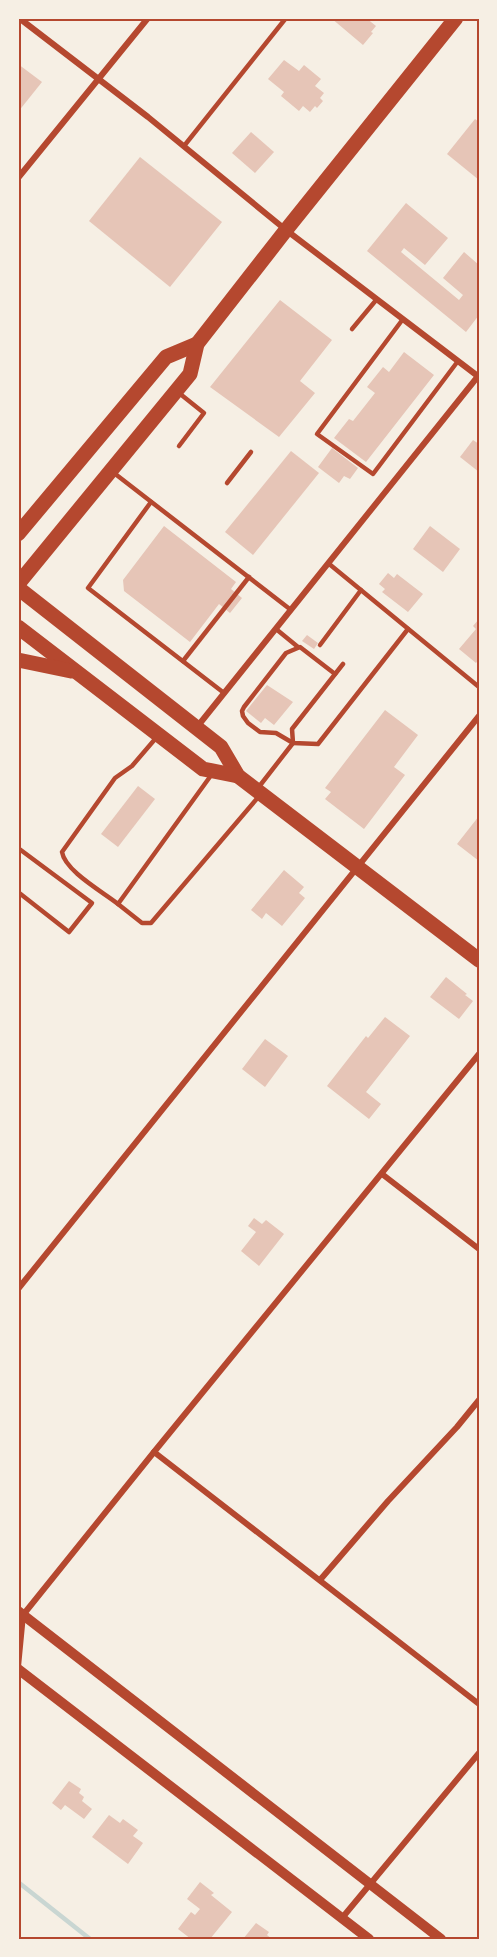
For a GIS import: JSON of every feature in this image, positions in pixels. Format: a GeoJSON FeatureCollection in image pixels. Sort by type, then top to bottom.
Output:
{"type":"FeatureCollection","features":[{"type":"Feature","properties":{"kind":"highway"},"geometry":{"type":"LineString","coordinates":[[456,18],[197,344],[190,374],[177,391],[18,586],[221,747],[238,776],[479,960]]}},
{"type":"Feature","properties":{"kind":"highway"},"geometry":{"type":"LineString","coordinates":[[18,534],[166,357],[197,344]]}},
{"type":"Feature","properties":{"kind":"highway"},"geometry":{"type":"LineString","coordinates":[[18,627],[204,769],[238,776]]}},
{"type":"Feature","properties":{"kind":"highway"},"geometry":{"type":"LineString","coordinates":[[18,660],[76,672]]}},
{"type":"Feature","properties":{"kind":"street"},"geometry":{"type":"LineString","coordinates":[[19,18],[184,146],[286,230],[479,376],[197,728]]}},
{"type":"Feature","properties":{"kind":"street"},"geometry":{"type":"LineString","coordinates":[[18,178],[148,18]]}},
{"type":"Feature","properties":{"kind":"street"},"geometry":{"type":"LineString","coordinates":[[18,1289],[479,716]]}},
{"type":"Feature","properties":{"kind":"street"},"geometry":{"type":"LineString","coordinates":[[369,1939],[18,1668],[21,1613],[479,1054]]}},
{"type":"Feature","properties":{"kind":"street"},"geometry":{"type":"LineString","coordinates":[[382,1174],[479,1249]]}},
{"type":"Feature","properties":{"kind":"street"},"geometry":{"type":"LineString","coordinates":[[320,1580],[479,1400]]}},
{"type":"Feature","properties":{"kind":"street"},"geometry":{"type":"LineString","coordinates":[[154,1452],[479,1704]]}},
{"type":"Feature","properties":{"kind":"street"},"geometry":{"type":"LineString","coordinates":[[21,1613],[441,1939]]}},
{"type":"Feature","properties":{"kind":"street"},"geometry":{"type":"LineString","coordinates":[[342,1918],[479,1753]]}},
{"type":"Feature","properties":{"kind":"lane"},"geometry":{"type":"LineString","coordinates":[[184,146],[286,18]]}},
{"type":"Feature","properties":{"kind":"lane"},"geometry":{"type":"LineString","coordinates":[[352,330],[377,299]]}},
{"type":"Feature","properties":{"kind":"lane"},"geometry":{"type":"LineString","coordinates":[[403,319],[317,434],[374,474],[458,361]]}},
{"type":"Feature","properties":{"kind":"lane"},"geometry":{"type":"LineString","coordinates":[[177,391],[204,413],[179,446]]}},
{"type":"Feature","properties":{"kind":"lane"},"geometry":{"type":"LineString","coordinates":[[227,483],[252,452]]}},
{"type":"Feature","properties":{"kind":"lane"},"geometry":{"type":"LineString","coordinates":[[112,471],[291,610]]}},
{"type":"Feature","properties":{"kind":"lane"},"geometry":{"type":"LineString","coordinates":[[151,502],[88,588],[224,693]]}},
{"type":"Feature","properties":{"kind":"lane"},"geometry":{"type":"LineString","coordinates":[[328,563],[479,687]]}},
{"type":"Feature","properties":{"kind":"lane"},"geometry":{"type":"LineString","coordinates":[[183,661],[249,577]]}},
{"type":"Feature","properties":{"kind":"lane"},"geometry":{"type":"LineString","coordinates":[[320,645],[361,590]]}},
{"type":"Feature","properties":{"kind":"lane"},"geometry":{"type":"LineString","coordinates":[[276,629],[335,674]]}},
{"type":"Feature","properties":{"kind":"lane"},"geometry":{"type":"LineString","coordinates":[[298,647],[286,653],[242,711],[243,716],[260,732],[276,733],[293,743],[318,744],[408,629]]}},
{"type":"Feature","properties":{"kind":"lane"},"geometry":{"type":"LineString","coordinates":[[158,735],[137,762],[114,778],[62,852],[63,858],[76,871],[142,923],[151,923],[259,792],[293,743],[292,729],[343,664]]}},
{"type":"Feature","properties":{"kind":"lane"},"geometry":{"type":"LineString","coordinates":[[118,904],[214,771]]}},
{"type":"Feature","properties":{"kind":"lane"},"geometry":{"type":"LineString","coordinates":[[18,848],[92,903],[69,932],[18,892]]}},
{"type":"Feature","properties":{"kind":"building"},"geometry":{"type":"Polygon","coordinates":[[[331,18],[366,18],[376,26],[363,45],[331,18]]]}},
{"type":"Feature","properties":{"kind":"building"},"geometry":{"type":"Polygon","coordinates":[[[284,60],[299,71],[304,65],[321,79],[315,86],[324,93],[320,98],[323,101],[317,108],[315,106],[310,112],[303,106],[299,111],[281,96],[284,92],[268,79],[284,60]]]}},
{"type":"Feature","properties":{"kind":"building"},"geometry":{"type":"Polygon","coordinates":[[[18,64],[42,82],[18,112],[18,64]]]}},
{"type":"Feature","properties":{"kind":"building"},"geometry":{"type":"Polygon","coordinates":[[[475,119],[479,122],[479,180],[447,154],[475,119]]]}},
{"type":"Feature","properties":{"kind":"building"},"geometry":{"type":"Polygon","coordinates":[[[251,132],[274,152],[255,173],[232,153],[251,132]]]}},
{"type":"Feature","properties":{"kind":"building"},"geometry":{"type":"Polygon","coordinates":[[[140,157],[222,222],[170,287],[89,221],[140,157]]]}},
{"type":"Feature","properties":{"kind":"building"},"geometry":{"type":"Polygon","coordinates":[[[406,203],[448,238],[425,265],[404,248],[401,252],[459,300],[463,295],[443,278],[464,252],[479,265],[479,315],[466,332],[367,251],[406,203]]]}},
{"type":"Feature","properties":{"kind":"building"},"geometry":{"type":"Polygon","coordinates":[[[280,300],[332,340],[300,381],[315,393],[279,437],[210,387],[280,300]]]}},
{"type":"Feature","properties":{"kind":"building"},"geometry":{"type":"Polygon","coordinates":[[[404,352],[434,375],[366,462],[334,438],[349,419],[353,421],[375,393],[367,387],[383,367],[389,372],[404,352]]]}},
{"type":"Feature","properties":{"kind":"building"},"geometry":{"type":"Polygon","coordinates":[[[473,440],[479,444],[479,472],[460,457],[473,440]]]}},
{"type":"Feature","properties":{"kind":"building"},"geometry":{"type":"Polygon","coordinates":[[[332,448],[358,468],[350,479],[344,476],[339,483],[318,467],[332,448]]]}},
{"type":"Feature","properties":{"kind":"building"},"geometry":{"type":"Polygon","coordinates":[[[291,451],[319,473],[253,555],[225,532],[291,451]]]}},
{"type":"Feature","properties":{"kind":"building"},"geometry":{"type":"Polygon","coordinates":[[[164,526],[236,582],[231,589],[242,598],[230,613],[219,604],[190,642],[124,591],[123,580],[164,526]]]}},
{"type":"Feature","properties":{"kind":"building"},"geometry":{"type":"Polygon","coordinates":[[[430,526],[460,549],[443,572],[413,549],[430,526]]]}},
{"type":"Feature","properties":{"kind":"building"},"geometry":{"type":"Polygon","coordinates":[[[388,573],[394,578],[397,574],[423,594],[408,612],[382,592],[385,589],[379,584],[388,573]]]}},
{"type":"Feature","properties":{"kind":"building"},"geometry":{"type":"Polygon","coordinates":[[[479,619],[479,659],[476,663],[459,649],[476,629],[473,626],[479,619]]]}},
{"type":"Feature","properties":{"kind":"building"},"geometry":{"type":"Polygon","coordinates":[[[307,635],[318,643],[314,649],[302,641],[307,635]]]}},
{"type":"Feature","properties":{"kind":"building"},"geometry":{"type":"Polygon","coordinates":[[[267,685],[293,702],[274,725],[265,718],[261,723],[246,711],[267,685]]]}},
{"type":"Feature","properties":{"kind":"building"},"geometry":{"type":"Polygon","coordinates":[[[385,710],[418,735],[394,767],[405,775],[364,829],[325,799],[331,792],[325,788],[385,710]]]}},
{"type":"Feature","properties":{"kind":"building"},"geometry":{"type":"Polygon","coordinates":[[[138,786],[155,799],[118,847],[101,834],[138,786]]]}},
{"type":"Feature","properties":{"kind":"building"},"geometry":{"type":"Polygon","coordinates":[[[479,816],[479,861],[457,844],[479,816]]]}},
{"type":"Feature","properties":{"kind":"building"},"geometry":{"type":"Polygon","coordinates":[[[284,870],[304,887],[299,893],[305,898],[282,926],[266,913],[262,919],[251,910],[284,870]]]}},
{"type":"Feature","properties":{"kind":"building"},"geometry":{"type":"Polygon","coordinates":[[[446,977],[473,1001],[459,1019],[430,997],[446,977]]]}},
{"type":"Feature","properties":{"kind":"building"},"geometry":{"type":"Polygon","coordinates":[[[385,1017],[410,1036],[366,1092],[381,1104],[369,1119],[327,1086],[366,1036],[368,1038],[385,1017]]]}},
{"type":"Feature","properties":{"kind":"building"},"geometry":{"type":"Polygon","coordinates":[[[265,1039],[288,1056],[265,1087],[242,1069],[265,1039]]]}},
{"type":"Feature","properties":{"kind":"building"},"geometry":{"type":"Polygon","coordinates":[[[254,1218],[262,1224],[266,1220],[284,1234],[259,1266],[241,1251],[256,1232],[248,1226],[254,1218]]]}},
{"type":"Feature","properties":{"kind":"building"},"geometry":{"type":"Polygon","coordinates":[[[69,1781],[81,1789],[79,1793],[84,1797],[82,1801],[92,1809],[84,1819],[65,1805],[61,1810],[52,1803],[69,1781]]]}},
{"type":"Feature","properties":{"kind":"building"},"geometry":{"type":"Polygon","coordinates":[[[109,1815],[120,1823],[123,1819],[138,1830],[133,1836],[143,1843],[128,1864],[92,1837],[109,1815]]]}},
{"type":"Feature","properties":{"kind":"building"},"geometry":{"type":"Polygon","coordinates":[[[200,1882],[214,1893],[211,1895],[232,1912],[210,1939],[191,1939],[178,1929],[191,1912],[195,1915],[200,1909],[187,1899],[200,1882]]]}},
{"type":"Feature","properties":{"kind":"building"},"geometry":{"type":"Polygon","coordinates":[[[256,1923],[269,1932],[267,1935],[272,1939],[243,1939],[256,1923]]]}},
{"type":"Feature","properties":{"kind":"waterway"},"geometry":{"type":"LineString","coordinates":[[18,1882],[90,1939]]}}]}
